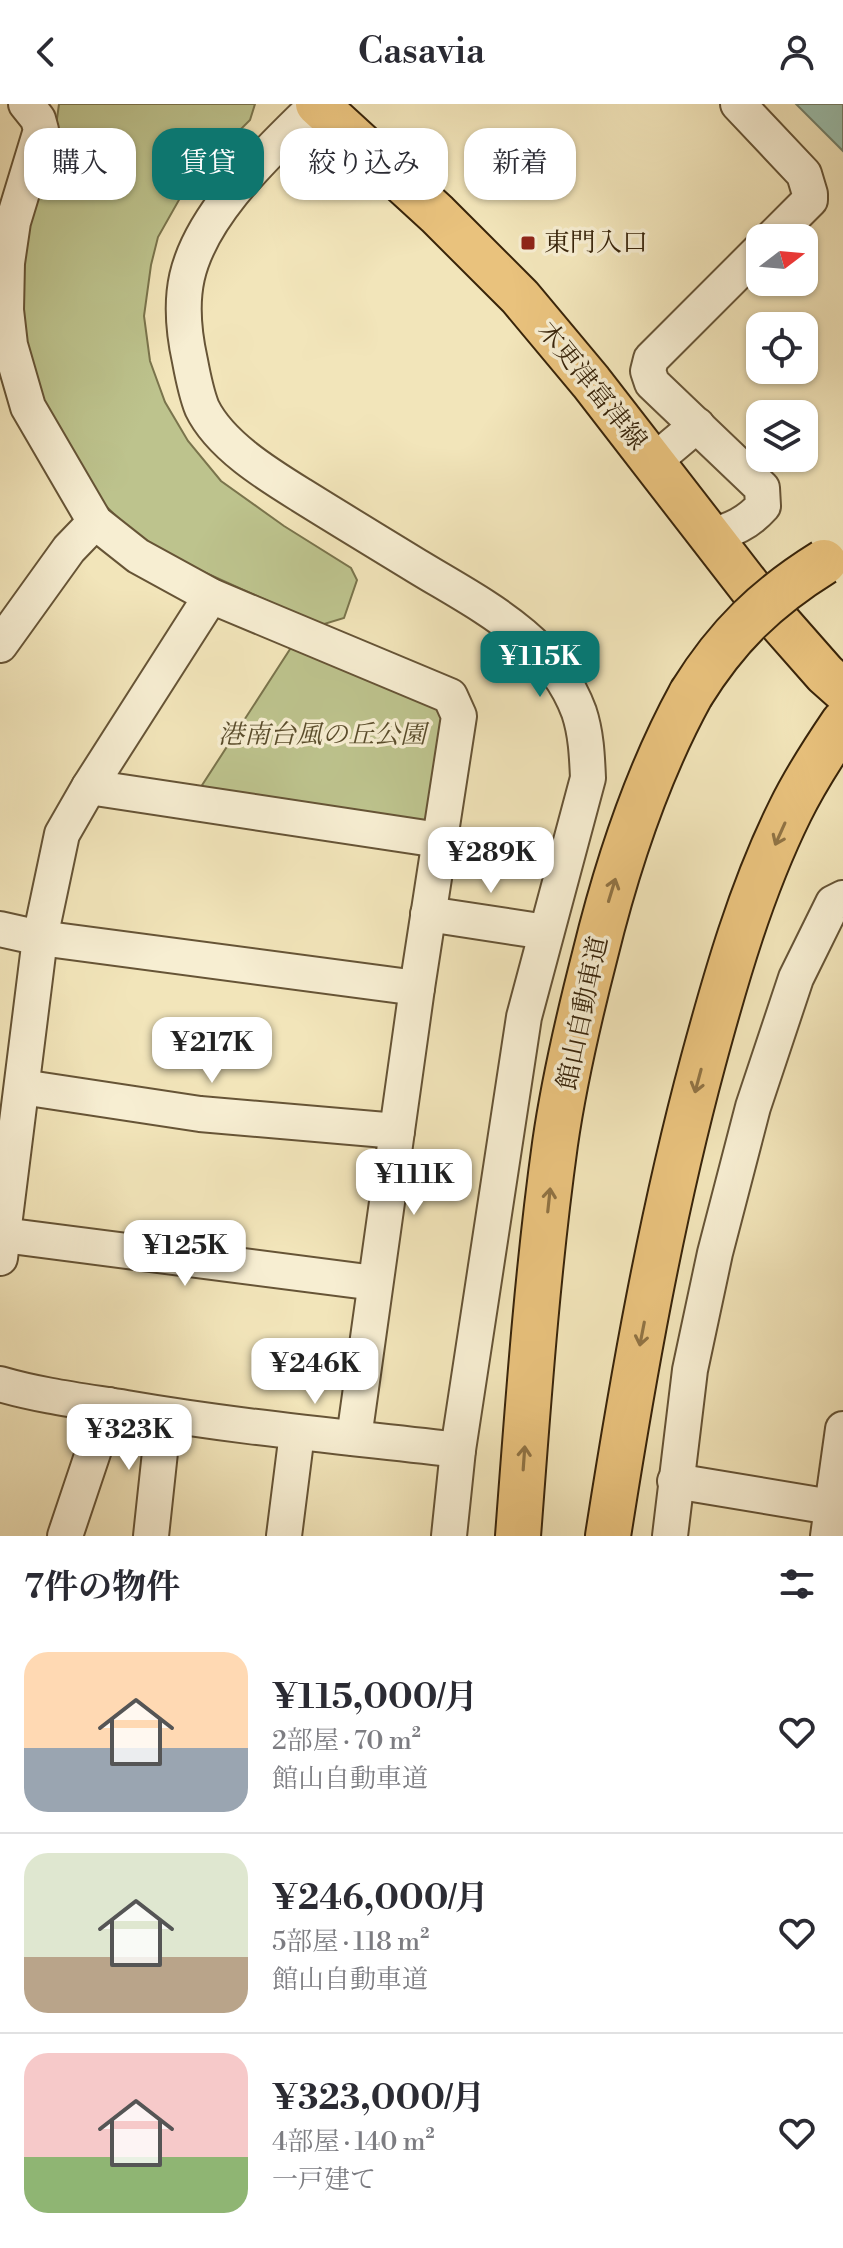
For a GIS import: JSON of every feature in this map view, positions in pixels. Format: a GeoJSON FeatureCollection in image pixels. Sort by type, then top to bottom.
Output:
{"type":"FeatureCollection","features":[{"type":"Feature","properties":{"kind":"highway","name":"館山自動車道"},"geometry":{"type":"LineString","coordinates":[[518,1536],[532,1347],[556,1142],[580,1012],[604,917],[632,828],[657,763],[691,694],[716,656],[740,627],[780,591],[833,557]]}},
{"type":"Feature","properties":{"kind":"highway"},"geometry":{"type":"LineString","coordinates":[[608,1536],[636,1366],[683,1135],[727,976],[762,875],[790,811],[843,723]]}},
{"type":"Feature","properties":{"kind":"main road","name":"木更津富津線"},"geometry":{"type":"LineString","coordinates":[[317,104],[437,214],[520,297],[591,382],[759,599],[843,690]]}},
{"type":"Feature","properties":{"kind":"street"},"geometry":{"type":"LineString","coordinates":[[26,104],[38,119],[41,130],[13,222],[7,263],[6,310],[14,411],[95,522],[138,556],[211,596],[450,696],[459,716],[417,988],[354,1438]]}},
{"type":"Feature","properties":{"kind":"street"},"geometry":{"type":"LineString","coordinates":[[317,104],[253,168],[200,240],[187,277],[184,328],[194,382],[203,410],[243,456],[269,475],[507,621],[547,657],[568,689],[579,712],[586,743],[588,778],[524,1017],[458,1450],[449,1536]]}},
{"type":"Feature","properties":{"kind":"street"},"geometry":{"type":"LineString","coordinates":[[738,104],[804,174],[808,184],[810,200],[786,224]]}},
{"type":"Feature","properties":{"kind":"street"},"geometry":{"type":"LineString","coordinates":[[710,536],[735,529],[753,517],[763,506],[762,488],[652,383],[648,365],[746,264]]}},
{"type":"Feature","properties":{"kind":"street"},"geometry":{"type":"LineString","coordinates":[[653,462],[697,425]]}},
{"type":"Feature","properties":{"kind":"street"},"geometry":{"type":"LineString","coordinates":[[0,645],[69,549],[95,522]]}},
{"type":"Feature","properties":{"kind":"street"},"geometry":{"type":"LineString","coordinates":[[211,596],[62,834],[40,938],[2,1246],[375,1283]]}},
{"type":"Feature","properties":{"kind":"street"},"geometry":{"type":"LineString","coordinates":[[89,787],[439,840]]}},
{"type":"Feature","properties":{"kind":"street"},"geometry":{"type":"LineString","coordinates":[[670,1536],[690,1370],[715,1253],[753,1107],[796,978],[833,903],[843,898]]}},
{"type":"Feature","properties":{"kind":"street"},"geometry":{"type":"LineString","coordinates":[[428,914],[546,932]]}},
{"type":"Feature","properties":{"kind":"street"},"geometry":{"type":"LineString","coordinates":[[0,929],[40,938],[417,988]]}},
{"type":"Feature","properties":{"kind":"street"},"geometry":{"type":"LineString","coordinates":[[22,1087],[200,1114],[397,1131]]}},
{"type":"Feature","properties":{"kind":"street"},"geometry":{"type":"LineString","coordinates":[[0,1384],[28,1392],[164,1415],[458,1450]]}},
{"type":"Feature","properties":{"kind":"street"},"geometry":{"type":"LineString","coordinates":[[65,1536],[109,1405]]}},
{"type":"Feature","properties":{"kind":"street"},"geometry":{"type":"LineString","coordinates":[[151,1536],[164,1415]]}},
{"type":"Feature","properties":{"kind":"street"},"geometry":{"type":"LineString","coordinates":[[675,1481],[834,1517],[843,1429]]}},
{"type":"Feature","properties":{"kind":"street"},"geometry":{"type":"LineString","coordinates":[[284,1536],[297,1433]]}},
{"type":"Feature","properties":{"kind":"green space"},"geometry":{"type":"Polygon","coordinates":[[[59,104],[255,104],[250,120],[242,128],[152,128],[152,200],[179,200],[158,237],[151,265],[144,316],[150,361],[165,402],[188,441],[221,481],[351,568],[357,580],[344,618],[321,625],[175,559],[132,531],[91,492],[61,446],[22,346],[19,238],[32,200],[136,200],[136,128],[56,126],[59,104]]]}},
{"type":"Feature","properties":{"kind":"green space","name":"港南台風の丘公園"},"geometry":{"type":"Polygon","coordinates":[[[294,643],[443,710],[426,821],[197,793],[294,643]]]}},
{"type":"Feature","properties":{"kind":"shaded area"},"geometry":{"type":"Polygon","coordinates":[[[796,104],[843,104],[843,151],[796,104]]]}},
{"type":"Feature","properties":{"kind":"place","name":"東門入口"},"geometry":{"type":"Point","coordinates":[528,243]}}]}
